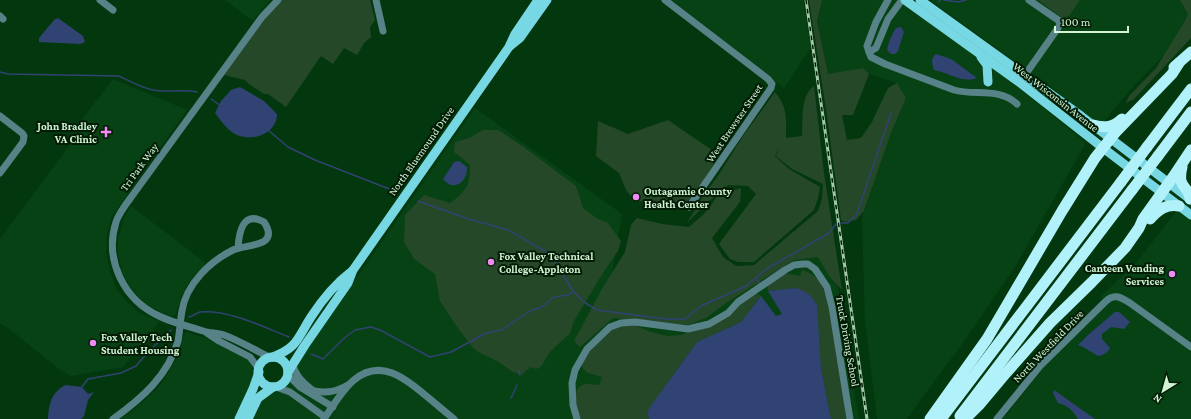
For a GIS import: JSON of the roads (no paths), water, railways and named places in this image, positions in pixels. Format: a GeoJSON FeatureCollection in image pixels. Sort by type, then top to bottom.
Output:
{"type":"FeatureCollection","features":[{"type":"Feature","properties":{"kind":"highway"},"geometry":{"type":"LineString","coordinates":[[1093,125],[1107,127],[1118,123],[1169,71],[1191,52]]}},
{"type":"Feature","properties":{"kind":"highway"},"geometry":{"type":"LineString","coordinates":[[930,419],[987,339],[1095,158],[1110,138],[1172,74],[1179,63]]}},
{"type":"Feature","properties":{"kind":"highway"},"geometry":{"type":"LineString","coordinates":[[941,419],[1191,89]]}},
{"type":"Feature","properties":{"kind":"highway"},"geometry":{"type":"LineString","coordinates":[[958,419],[1191,112]]}},
{"type":"Feature","properties":{"kind":"highway"},"geometry":{"type":"LineString","coordinates":[[965,419],[980,404],[1050,323],[1125,248],[1139,228],[1143,219],[1191,150]]}},
{"type":"Feature","properties":{"kind":"highway"},"geometry":{"type":"LineString","coordinates":[[1182,165],[1181,180],[1184,187],[1190,194],[1191,199]]}},
{"type":"Feature","properties":{"kind":"highway"},"geometry":{"type":"LineString","coordinates":[[1139,228],[1150,220],[1160,208],[1172,205],[1180,206]]}},
{"type":"Feature","properties":{"kind":"main road","name":"North Bluemound Drive"},"geometry":{"type":"LineString","coordinates":[[290,371],[348,283],[354,270],[509,47],[514,34],[538,0]]}},
{"type":"Feature","properties":{"kind":"main road","name":"North Bluemound Drive"},"geometry":{"type":"LineString","coordinates":[[509,47],[520,38],[547,0]]}},
{"type":"Feature","properties":{"kind":"main road","name":"West Wisconsin Avenue"},"geometry":{"type":"LineString","coordinates":[[903,0],[1009,75],[1191,215]]}},
{"type":"Feature","properties":{"kind":"main road","name":"West Wisconsin Avenue"},"geometry":{"type":"LineString","coordinates":[[920,0],[1025,75],[1191,199]]}},
{"type":"Feature","properties":{"kind":"main road"},"geometry":{"type":"LineString","coordinates":[[973,49],[986,63],[988,82]]}},
{"type":"Feature","properties":{"kind":"main road"},"geometry":{"type":"LineString","coordinates":[[988,82],[992,78],[999,75],[1009,75]]}},
{"type":"Feature","properties":{"kind":"main road","name":"North Bluemound Drive"},"geometry":{"type":"LineString","coordinates":[[272,358],[286,352],[294,345],[319,306],[342,279],[354,270]]}},
{"type":"Feature","properties":{"kind":"main road"},"geometry":{"type":"LineString","coordinates":[[239,419],[253,389],[263,362],[272,358],[279,359],[284,362],[290,371],[284,383],[258,398],[248,419]]}},
{"type":"Feature","properties":{"kind":"main road"},"geometry":{"type":"LineString","coordinates":[[259,371],[260,378],[263,383],[268,386],[275,387]]}},
{"type":"Feature","properties":{"kind":"street"},"geometry":{"type":"LineString","coordinates":[[100,0],[113,10]]}},
{"type":"Feature","properties":{"kind":"street","name":"Tri Park Way"},"geometry":{"type":"LineString","coordinates":[[272,358],[222,335],[180,324],[158,316],[147,310],[134,298],[122,283],[118,274],[113,253],[116,222],[132,196],[197,104],[262,17],[278,0]]}},
{"type":"Feature","properties":{"kind":"street"},"geometry":{"type":"LineString","coordinates":[[376,0],[383,31]]}},
{"type":"Feature","properties":{"kind":"street","name":"West Brewster Street"},"geometry":{"type":"LineString","coordinates":[[664,0],[768,79],[772,84],[767,94],[689,207]]}},
{"type":"Feature","properties":{"kind":"street"},"geometry":{"type":"LineString","coordinates":[[888,0],[876,22],[867,46],[871,57],[943,86],[963,92],[987,92],[1004,96],[1013,100],[1017,104]]}},
{"type":"Feature","properties":{"kind":"street"},"geometry":{"type":"LineString","coordinates":[[869,52],[876,48],[888,19],[903,0]]}},
{"type":"Feature","properties":{"kind":"street"},"geometry":{"type":"LineString","coordinates":[[1025,75],[1060,24],[1058,20],[1029,0]]}},
{"type":"Feature","properties":{"kind":"street"},"geometry":{"type":"LineString","coordinates":[[987,92],[988,82]]}},
{"type":"Feature","properties":{"kind":"street"},"geometry":{"type":"LineString","coordinates":[[0,116],[22,133],[24,137],[23,142],[0,173]]}},
{"type":"Feature","properties":{"kind":"street"},"geometry":{"type":"LineString","coordinates":[[113,419],[142,396],[158,379],[174,351],[180,332],[183,304],[195,281],[219,258],[238,248],[262,243],[266,238],[268,231],[264,222],[254,218],[244,223],[240,233],[238,248]]}},
{"type":"Feature","properties":{"kind":"street","name":"Truck Driving School"},"geometry":{"type":"LineString","coordinates":[[577,419],[573,405],[572,383],[575,370],[587,349],[610,327],[621,323],[635,322],[688,329],[709,324],[728,313],[738,302],[785,270],[794,265],[808,264],[815,269],[827,287],[832,307],[850,419]]}},
{"type":"Feature","properties":{"kind":"street","name":"North Westfield Drive"},"geometry":{"type":"LineString","coordinates":[[997,419],[1036,371],[1112,296],[1120,296],[1130,302],[1191,347]]}},
{"type":"Feature","properties":{"kind":"street","name":"Tri Park Way"},"geometry":{"type":"LineString","coordinates":[[203,331],[219,342],[250,357],[259,371]]}},
{"type":"Feature","properties":{"kind":"street"},"geometry":{"type":"LineString","coordinates":[[290,371],[294,371],[300,379],[321,399],[333,407]]}},
{"type":"Feature","properties":{"kind":"street"},"geometry":{"type":"LineString","coordinates":[[290,371],[300,387],[315,397],[321,399]]}},
{"type":"Feature","properties":{"kind":"street"},"geometry":{"type":"LineString","coordinates":[[314,391],[326,393],[333,392],[350,384],[361,375],[371,372],[381,371],[393,373],[406,380],[454,419]]}},
{"type":"Feature","properties":{"kind":"street"},"geometry":{"type":"LineString","coordinates":[[275,387],[290,392],[325,418],[350,384]]}},
{"type":"Feature","properties":{"kind":"water"},"geometry":{"type":"Polygon","coordinates":[[[58,18],[83,36],[85,42],[80,44],[39,42],[39,38],[54,20],[58,18]]]}},
{"type":"Feature","properties":{"kind":"water"},"geometry":{"type":"Polygon","coordinates":[[[901,27],[904,32],[898,51],[895,54],[891,54],[887,50],[889,42],[896,28],[901,27]]]}},
{"type":"Feature","properties":{"kind":"water"},"geometry":{"type":"Polygon","coordinates":[[[936,54],[951,59],[977,78],[966,80],[934,70],[932,59],[936,54]]]}},
{"type":"Feature","properties":{"kind":"water"},"geometry":{"type":"Polygon","coordinates":[[[240,87],[264,101],[277,114],[276,121],[269,131],[250,137],[237,135],[222,122],[215,113],[221,101],[231,90],[240,87]]]}},
{"type":"Feature","properties":{"kind":"water"},"geometry":{"type":"Polygon","coordinates":[[[459,161],[467,167],[467,172],[463,181],[456,185],[447,183],[443,179],[454,162],[459,161]]]}},
{"type":"Feature","properties":{"kind":"water"},"geometry":{"type":"Polygon","coordinates":[[[795,288],[808,294],[817,305],[821,368],[831,419],[649,419],[647,412],[650,407],[697,342],[741,322],[761,296],[776,316],[782,314],[768,291],[795,288]]]}},
{"type":"Feature","properties":{"kind":"water"},"geometry":{"type":"Polygon","coordinates":[[[1115,312],[1119,312],[1130,322],[1124,329],[1111,327],[1102,334],[1102,339],[1110,348],[1107,352],[1098,356],[1078,345],[1088,335],[1115,312]]]}},
{"type":"Feature","properties":{"kind":"water"},"geometry":{"type":"Polygon","coordinates":[[[66,385],[82,387],[88,394],[94,392],[88,400],[84,416],[81,419],[48,419],[49,408],[54,395],[66,385]]]}},
{"type":"Feature","properties":{"kind":"water"},"geometry":{"type":"Polygon","coordinates":[[[1054,390],[1095,419],[1078,419],[1070,409],[1058,403],[1053,393],[1054,390]]]}},
{"type":"Feature","properties":{"kind":"waterway"},"geometry":{"type":"LineString","coordinates":[[944,0],[958,2],[966,0]]}},
{"type":"Feature","properties":{"kind":"waterway"},"geometry":{"type":"LineString","coordinates":[[0,72],[8,74],[119,76],[140,86],[153,90],[197,92]]}},
{"type":"Feature","properties":{"kind":"waterway"},"geometry":{"type":"LineString","coordinates":[[211,99],[221,106]]}},
{"type":"Feature","properties":{"kind":"waterway"},"geometry":{"type":"LineString","coordinates":[[418,201],[469,219],[508,230],[550,254],[573,291],[584,302],[597,310],[665,319],[685,319],[701,306],[746,286],[768,268],[829,233],[837,223],[848,223],[857,214],[891,113]]}},
{"type":"Feature","properties":{"kind":"waterway"},"geometry":{"type":"LineString","coordinates":[[268,130],[288,147],[315,160],[397,192]]}},
{"type":"Feature","properties":{"kind":"waterway"},"geometry":{"type":"LineString","coordinates":[[756,278],[759,283]]}},
{"type":"Feature","properties":{"kind":"waterway"},"geometry":{"type":"LineString","coordinates":[[311,354],[323,359],[343,339],[355,330],[371,327],[380,330],[430,357],[451,352],[486,333],[502,330],[530,311],[542,307],[554,297],[568,295],[573,291]]}},
{"type":"Feature","properties":{"kind":"waterway"},"geometry":{"type":"LineString","coordinates":[[189,317],[200,312],[222,313],[234,316],[289,337]]}},
{"type":"Feature","properties":{"kind":"waterway"},"geometry":{"type":"LineString","coordinates":[[81,388],[88,379],[121,373],[136,366],[171,330]]}},
{"type":"Feature","properties":{"kind":"waterway"},"geometry":{"type":"LineString","coordinates":[[519,371],[520,375]]}},
{"type":"Feature","properties":{"kind":"waterway"},"geometry":{"type":"LineString","coordinates":[[511,398],[517,385]]}},
{"type":"Feature","properties":{"kind":"railway"},"geometry":{"type":"LineString","coordinates":[[806,0],[867,419]]}},
{"type":"Feature","properties":{"kind":"place","name":"John Bradley VA Clinic"},"geometry":{"type":"Point","coordinates":[106,132]}},
{"type":"Feature","properties":{"kind":"place","name":"Outagamie County Health Center"},"geometry":{"type":"Point","coordinates":[636,197]}},
{"type":"Feature","properties":{"kind":"place","name":"Fox Valley Technical College-Appleton"},"geometry":{"type":"Point","coordinates":[491,262]}},
{"type":"Feature","properties":{"kind":"place","name":"Canteen Vending Services"},"geometry":{"type":"Point","coordinates":[1172,274]}},
{"type":"Feature","properties":{"kind":"place","name":"Fox Valley Tech Student Housing"},"geometry":{"type":"Point","coordinates":[93,343]}}]}
